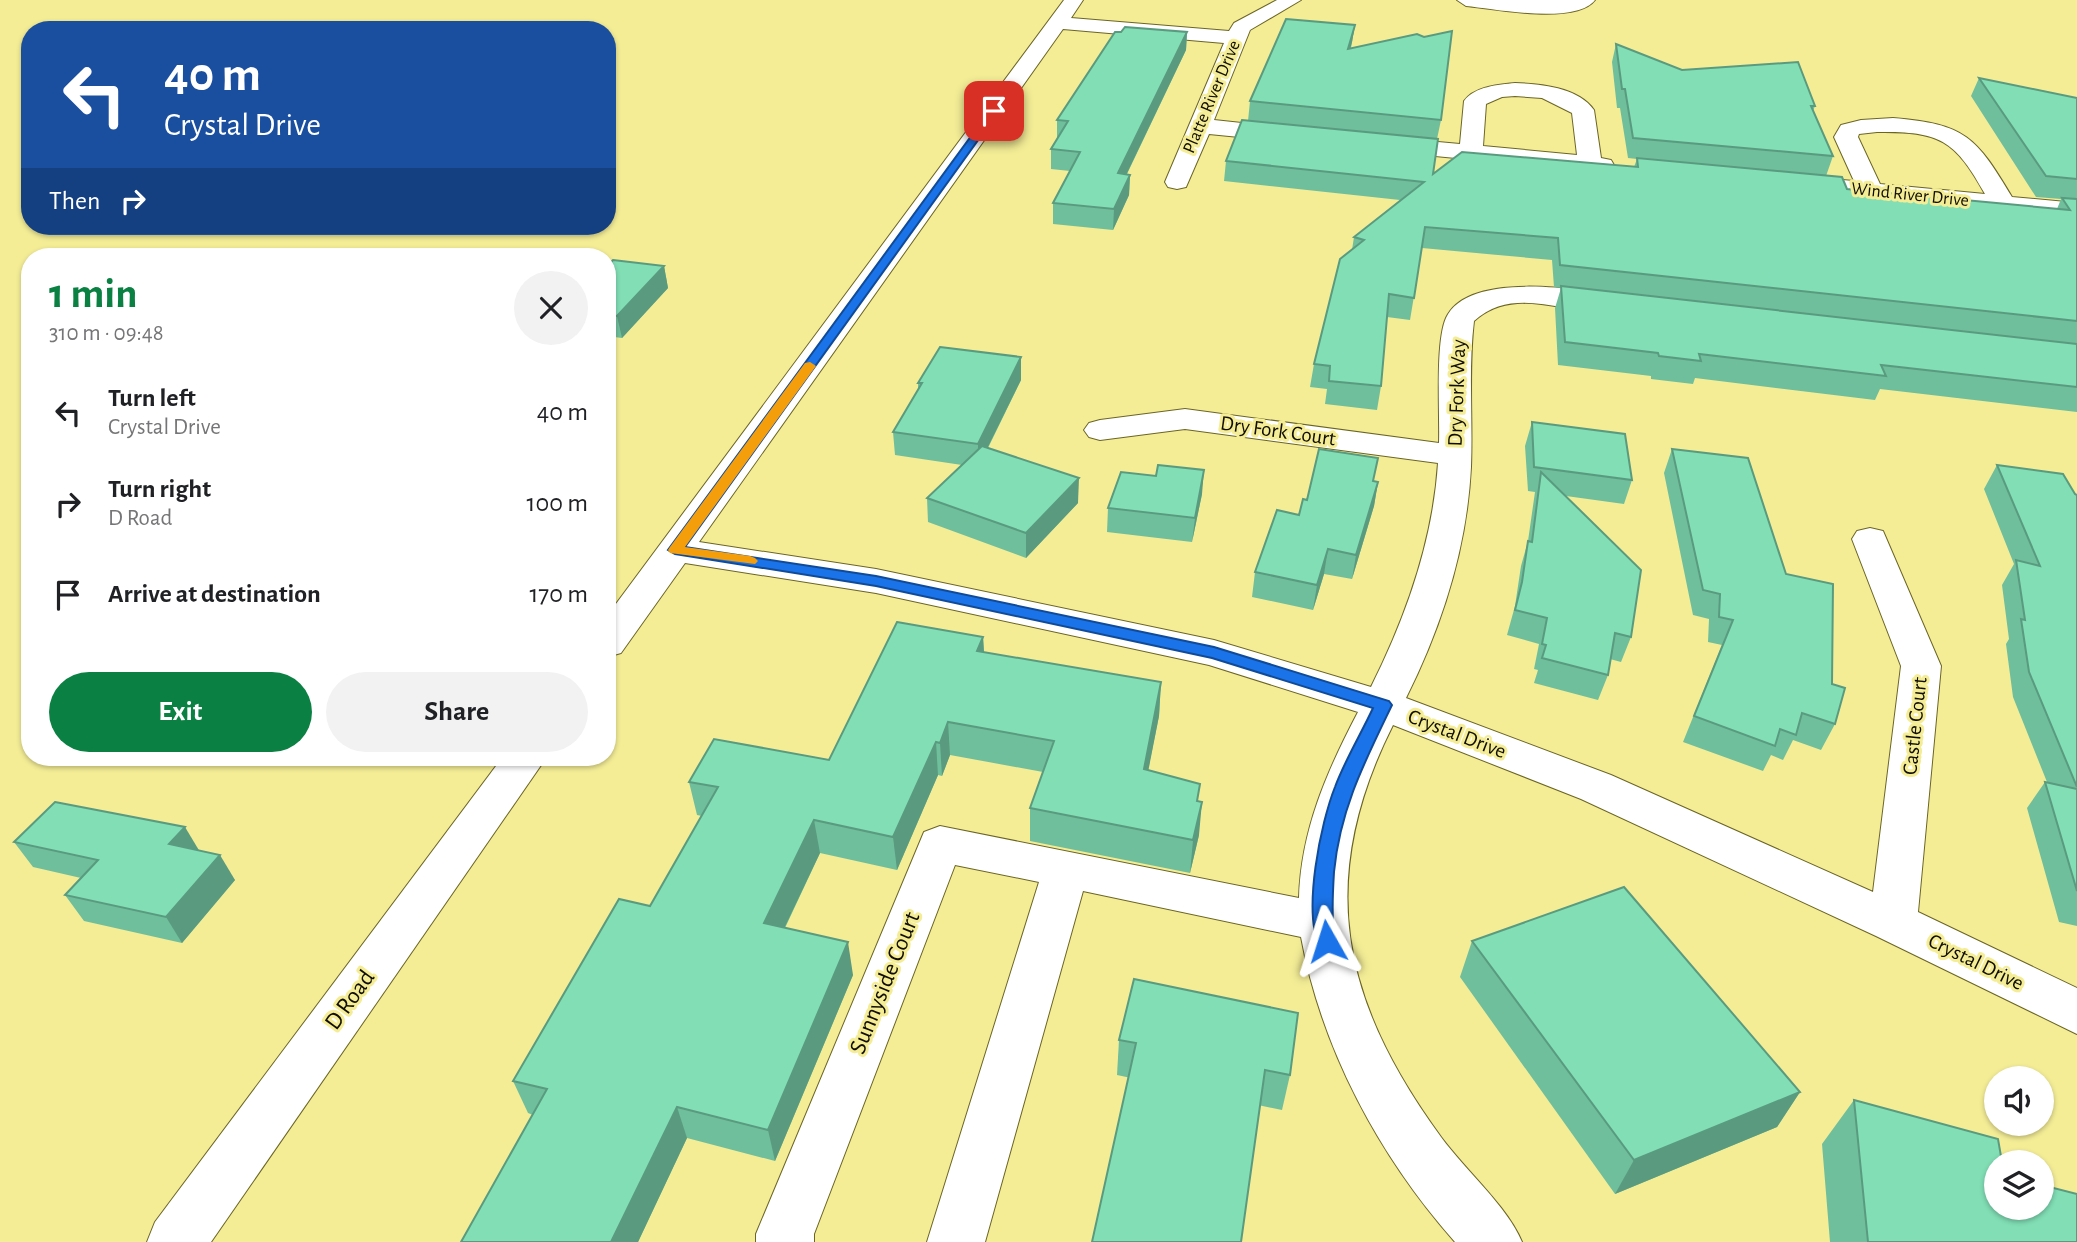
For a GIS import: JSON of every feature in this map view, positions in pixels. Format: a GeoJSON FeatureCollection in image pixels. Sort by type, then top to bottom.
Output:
{"type":"FeatureCollection","features":[{"type":"Feature","properties":{"kind":"street","name":"Platte River Drive"},"geometry":{"type":"LineString","coordinates":[[1177,182],[1241,27],[1292,0]]}},
{"type":"Feature","properties":{"kind":"street"},"geometry":{"type":"LineString","coordinates":[[1466,0],[1581,3]]}},
{"type":"Feature","properties":{"kind":"street"},"geometry":{"type":"LineString","coordinates":[[616,632],[1065,12],[1237,38]]}},
{"type":"Feature","properties":{"kind":"street"},"geometry":{"type":"LineString","coordinates":[[1471,152],[1475,101],[1501,91],[1529,91],[1556,96],[1583,110],[1590,164]]}},
{"type":"Feature","properties":{"kind":"street"},"geometry":{"type":"LineString","coordinates":[[1871,191],[1846,137],[1849,130],[1861,125],[1878,124],[1914,127],[1953,139],[1968,148],[2003,204]]}},
{"type":"Feature","properties":{"kind":"street"},"geometry":{"type":"LineString","coordinates":[[1200,126],[1310,137]]}},
{"type":"Feature","properties":{"kind":"street"},"geometry":{"type":"LineString","coordinates":[[1363,142],[1630,167]]}},
{"type":"Feature","properties":{"kind":"street","name":"Wind River Drive"},"geometry":{"type":"LineString","coordinates":[[1777,182],[2077,211]]}},
{"type":"Feature","properties":{"kind":"street","name":"Dry Fork Way"},"geometry":{"type":"LineString","coordinates":[[1493,1242],[1425,1161],[1384,1097],[1355,1036],[1335,978],[1323,922],[1325,872],[1344,786],[1399,674],[1431,591],[1447,527],[1455,455],[1458,328],[1466,311],[1489,299],[1522,295],[1637,307]]}},
{"type":"Feature","properties":{"kind":"street","name":"Dry Fork Court"},"geometry":{"type":"LineString","coordinates":[[1100,430],[1185,419],[1455,455]]}},
{"type":"Feature","properties":{"kind":"street","name":"Castle Court"},"geometry":{"type":"LineString","coordinates":[[1870,539],[1921,666],[1893,922]]}},
{"type":"Feature","properties":{"kind":"street","name":"Crystal Drive"},"geometry":{"type":"LineString","coordinates":[[675,550],[876,581],[1201,650],[1383,705],[1596,787],[1893,922],[2077,1012]]}},
{"type":"Feature","properties":{"kind":"street","name":"D Road"},"geometry":{"type":"LineString","coordinates":[[176,1242],[519,766]]}},
{"type":"Feature","properties":{"kind":"street","name":"Sunnyside Court"},"geometry":{"type":"LineString","coordinates":[[785,1242],[790,1222],[940,844],[1323,922]]}},
{"type":"Feature","properties":{"kind":"street"},"geometry":{"type":"LineString","coordinates":[[956,1242],[1066,869]]}},
{"type":"Feature","properties":{"kind":"building"},"geometry":{"type":"Polygon","coordinates":[[[1286,19],[1355,25],[1348,49],[1417,34],[1424,37],[1452,31],[1441,120],[1250,101],[1286,19]]]}},
{"type":"Feature","properties":{"kind":"building"},"geometry":{"type":"Polygon","coordinates":[[[1125,27],[1187,32],[1118,173],[1130,175],[1114,209],[1053,203],[1080,152],[1051,149],[1068,121],[1057,120],[1115,32],[1121,32],[1125,27]]]}},
{"type":"Feature","properties":{"kind":"building"},"geometry":{"type":"Polygon","coordinates":[[[1616,44],[1682,70],[1798,62],[1815,106],[1811,106],[1833,156],[1633,138],[1625,89],[1622,89],[1616,44]]]}},
{"type":"Feature","properties":{"kind":"building"},"geometry":{"type":"Polygon","coordinates":[[[1979,78],[2077,98],[2077,179],[2046,176],[1979,78]]]}},
{"type":"Feature","properties":{"kind":"building"},"geometry":{"type":"Polygon","coordinates":[[[1242,120],[1438,139],[1433,174],[1462,152],[1638,167],[1637,158],[1842,177],[1847,189],[2070,210],[2062,198],[2077,199],[2077,321],[1560,265],[1558,238],[1425,227],[1414,298],[1389,294],[1381,386],[1329,381],[1330,366],[1314,364],[1340,259],[1364,240],[1354,237],[1424,182],[1226,161],[1242,120]]]}},
{"type":"Feature","properties":{"kind":"building"},"geometry":{"type":"Polygon","coordinates":[[[616,260],[664,266],[617,316],[616,260]]]}},
{"type":"Feature","properties":{"kind":"building"},"geometry":{"type":"Polygon","coordinates":[[[1561,286],[2077,344],[2077,387],[1881,365],[1886,376],[1699,354],[1701,361],[1565,342],[1561,286]]]}},
{"type":"Feature","properties":{"kind":"building"},"geometry":{"type":"Polygon","coordinates":[[[940,347],[1021,357],[978,444],[893,432],[940,347]]]}},
{"type":"Feature","properties":{"kind":"building"},"geometry":{"type":"Polygon","coordinates":[[[1532,422],[1625,434],[1632,480],[1534,467],[1532,422]]]}},
{"type":"Feature","properties":{"kind":"building"},"geometry":{"type":"Polygon","coordinates":[[[982,446],[1079,478],[1026,533],[927,498],[982,446]]]}},
{"type":"Feature","properties":{"kind":"building"},"geometry":{"type":"Polygon","coordinates":[[[1319,449],[1378,458],[1373,481],[1378,482],[1356,555],[1328,549],[1317,585],[1255,572],[1277,510],[1299,515],[1303,499],[1307,500],[1319,449]]]}},
{"type":"Feature","properties":{"kind":"building"},"geometry":{"type":"Polygon","coordinates":[[[1672,449],[1748,458],[1786,574],[1833,584],[1832,684],[1845,688],[1835,724],[1802,713],[1796,735],[1780,729],[1775,746],[1694,716],[1733,620],[1719,617],[1720,594],[1703,590],[1672,449]]]}},
{"type":"Feature","properties":{"kind":"building"},"geometry":{"type":"Polygon","coordinates":[[[1158,465],[1204,470],[1195,518],[1108,508],[1121,472],[1156,476],[1158,465]]]}},
{"type":"Feature","properties":{"kind":"building"},"geometry":{"type":"Polygon","coordinates":[[[1997,465],[2063,474],[2077,495],[2077,787],[2029,672],[2016,560],[2040,566],[1997,465]]]}},
{"type":"Feature","properties":{"kind":"building"},"geometry":{"type":"Polygon","coordinates":[[[1541,472],[1641,570],[1631,637],[1615,633],[1608,675],[1542,658],[1546,645],[1542,644],[1547,618],[1515,610],[1528,541],[1532,542],[1541,472]]]}},
{"type":"Feature","properties":{"kind":"building"},"geometry":{"type":"Polygon","coordinates":[[[897,622],[983,637],[977,651],[1161,682],[1144,769],[1200,784],[1197,801],[1202,802],[1193,840],[1030,808],[1054,741],[948,722],[940,743],[936,742],[893,837],[814,820],[764,923],[848,942],[768,1130],[677,1107],[611,1242],[461,1242],[547,1089],[513,1081],[619,899],[650,906],[718,787],[689,782],[714,739],[829,760],[897,622]]]}},
{"type":"Feature","properties":{"kind":"building"},"geometry":{"type":"Polygon","coordinates":[[[2045,782],[2077,789],[2077,891],[2045,782]]]}},
{"type":"Feature","properties":{"kind":"building"},"geometry":{"type":"Polygon","coordinates":[[[55,802],[185,827],[169,844],[220,855],[166,917],[65,895],[98,860],[14,842],[55,802]]]}},
{"type":"Feature","properties":{"kind":"building"},"geometry":{"type":"Polygon","coordinates":[[[1624,887],[1800,1092],[1634,1160],[1472,941],[1624,887]]]}},
{"type":"Feature","properties":{"kind":"building"},"geometry":{"type":"Polygon","coordinates":[[[1134,979],[1298,1013],[1290,1075],[1265,1070],[1241,1242],[1092,1242],[1136,1043],[1119,1040],[1134,979]]]}},
{"type":"Feature","properties":{"kind":"building"},"geometry":{"type":"Polygon","coordinates":[[[1854,1100],[1998,1139],[2000,1150],[1984,1150],[1984,1220],[2054,1220],[2054,1188],[2077,1194],[2077,1242],[1868,1242],[1854,1100]]]}},
{"type":"Feature","properties":{"kind":"slow traffic"},"geometry":{"type":"LineString","coordinates":[[750,561],[675,550],[810,366]]}},
{"type":"Feature","properties":{"kind":"route"},"geometry":{"type":"LineString","coordinates":[[994,111],[675,550],[876,581],[1214,653],[1383,705],[1344,786],[1332,826],[1325,872],[1323,922],[1327,941]]}}]}
